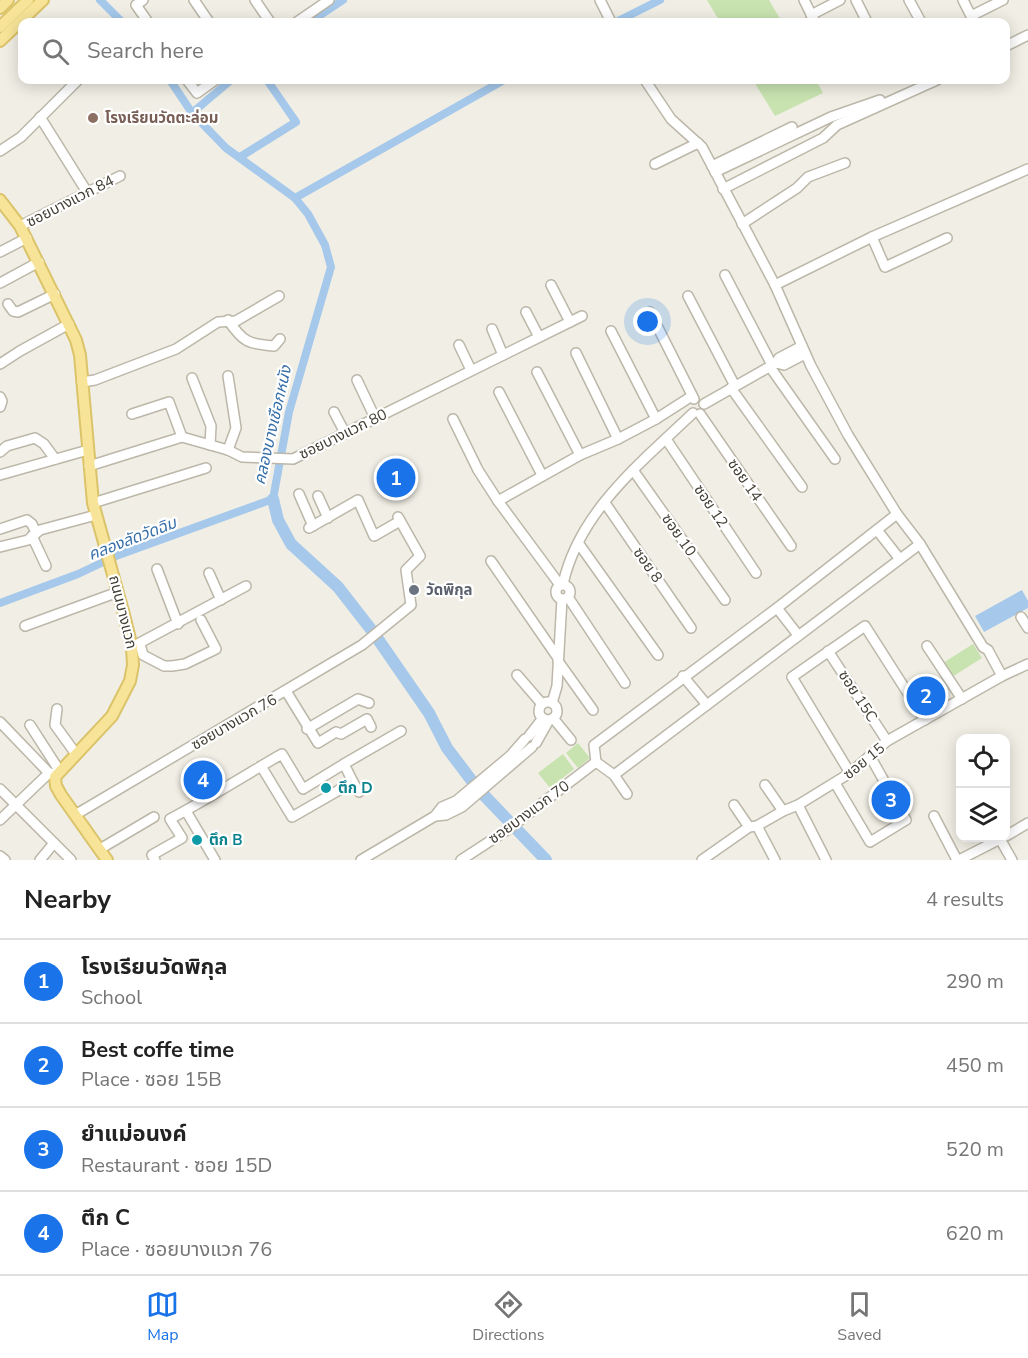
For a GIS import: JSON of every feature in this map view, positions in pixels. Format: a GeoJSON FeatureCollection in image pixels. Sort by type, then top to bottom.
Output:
{"type":"FeatureCollection","features":[{"type":"Feature","properties":{"kind":"main road"},"geometry":{"type":"LineString","coordinates":[[0,8],[8,0]]}},
{"type":"Feature","properties":{"kind":"main road"},"geometry":{"type":"LineString","coordinates":[[0,27],[28,0]]}},
{"type":"Feature","properties":{"kind":"main road"},"geometry":{"type":"LineString","coordinates":[[24,18],[43,0]]}},
{"type":"Feature","properties":{"kind":"main road"},"geometry":{"type":"LineString","coordinates":[[0,41],[18,24]]}},
{"type":"Feature","properties":{"kind":"main road","name":"ถนนบางแวก"},"geometry":{"type":"LineString","coordinates":[[0,200],[27,238],[69,324],[80,355],[93,503],[136,646],[132,673],[118,707],[102,728],[54,772]]}},
{"type":"Feature","properties":{"kind":"main road"},"geometry":{"type":"LineString","coordinates":[[54,772],[56,786],[107,860]]}},
{"type":"Feature","properties":{"kind":"street"},"geometry":{"type":"LineString","coordinates":[[143,0],[136,5],[145,18]]}},
{"type":"Feature","properties":{"kind":"street"},"geometry":{"type":"LineString","coordinates":[[194,0],[206,18]]}},
{"type":"Feature","properties":{"kind":"street"},"geometry":{"type":"LineString","coordinates":[[255,0],[267,18]]}},
{"type":"Feature","properties":{"kind":"street"},"geometry":{"type":"LineString","coordinates":[[301,18],[318,3],[329,0]]}},
{"type":"Feature","properties":{"kind":"street"},"geometry":{"type":"LineString","coordinates":[[600,0],[609,18]]}},
{"type":"Feature","properties":{"kind":"street"},"geometry":{"type":"LineString","coordinates":[[804,0],[813,18]]}},
{"type":"Feature","properties":{"kind":"street"},"geometry":{"type":"LineString","coordinates":[[814,18],[840,0]]}},
{"type":"Feature","properties":{"kind":"street"},"geometry":{"type":"LineString","coordinates":[[856,0],[865,18]]}},
{"type":"Feature","properties":{"kind":"street"},"geometry":{"type":"LineString","coordinates":[[909,0],[919,18]]}},
{"type":"Feature","properties":{"kind":"street"},"geometry":{"type":"LineString","coordinates":[[963,0],[971,16],[1003,0]]}},
{"type":"Feature","properties":{"kind":"street"},"geometry":{"type":"LineString","coordinates":[[1010,44],[1028,35]]}},
{"type":"Feature","properties":{"kind":"street"},"geometry":{"type":"LineString","coordinates":[[0,151],[21,137],[69,84]]}},
{"type":"Feature","properties":{"kind":"street"},"geometry":{"type":"LineString","coordinates":[[190,84],[197,93],[210,84]]}},
{"type":"Feature","properties":{"kind":"street"},"geometry":{"type":"LineString","coordinates":[[648,84],[671,119],[702,147],[775,285],[804,350],[848,435],[897,514],[920,544],[982,647],[983,653],[1000,677]]}},
{"type":"Feature","properties":{"kind":"street"},"geometry":{"type":"LineString","coordinates":[[713,169],[814,124],[882,100],[917,84]]}},
{"type":"Feature","properties":{"kind":"street"},"geometry":{"type":"LineString","coordinates":[[723,189],[823,138],[837,125],[928,84]]}},
{"type":"Feature","properties":{"kind":"street"},"geometry":{"type":"LineString","coordinates":[[40,117],[87,192]]}},
{"type":"Feature","properties":{"kind":"street"},"geometry":{"type":"LineString","coordinates":[[713,169],[792,127]]}},
{"type":"Feature","properties":{"kind":"street"},"geometry":{"type":"LineString","coordinates":[[655,164],[698,143]]}},
{"type":"Feature","properties":{"kind":"street"},"geometry":{"type":"LineString","coordinates":[[742,224],[797,188],[808,177],[845,163]]}},
{"type":"Feature","properties":{"kind":"street"},"geometry":{"type":"LineString","coordinates":[[804,167],[808,177]]}},
{"type":"Feature","properties":{"kind":"street"},"geometry":{"type":"LineString","coordinates":[[775,285],[872,237],[1028,170]]}},
{"type":"Feature","properties":{"kind":"street","name":"ซอยบางแวก 84"},"geometry":{"type":"LineString","coordinates":[[20,226],[120,176]]}},
{"type":"Feature","properties":{"kind":"street"},"geometry":{"type":"LineString","coordinates":[[872,237],[885,267],[947,238]]}},
{"type":"Feature","properties":{"kind":"street"},"geometry":{"type":"LineString","coordinates":[[0,252],[27,238]]}},
{"type":"Feature","properties":{"kind":"street"},"geometry":{"type":"LineString","coordinates":[[0,283],[39,262]]}},
{"type":"Feature","properties":{"kind":"street"},"geometry":{"type":"LineString","coordinates":[[725,275],[773,365],[835,459]]}},
{"type":"Feature","properties":{"kind":"street"},"geometry":{"type":"LineString","coordinates":[[551,285],[570,321]]}},
{"type":"Feature","properties":{"kind":"street"},"geometry":{"type":"LineString","coordinates":[[8,304],[13,311],[18,312],[55,294]]}},
{"type":"Feature","properties":{"kind":"street"},"geometry":{"type":"LineString","coordinates":[[82,382],[95,380],[176,349],[218,322],[236,321],[279,296]]}},
{"type":"Feature","properties":{"kind":"street"},"geometry":{"type":"LineString","coordinates":[[688,296],[733,387],[802,487]]}},
{"type":"Feature","properties":{"kind":"street"},"geometry":{"type":"LineString","coordinates":[[526,312],[538,337]]}},
{"type":"Feature","properties":{"kind":"street"},"geometry":{"type":"LineString","coordinates":[[650,312],[693,398],[690,405],[697,413]]}},
{"type":"Feature","properties":{"kind":"street","name":"ซอยบางแวก 80"},"geometry":{"type":"LineString","coordinates":[[182,437],[228,450],[242,457],[293,459],[582,316]]}},
{"type":"Feature","properties":{"kind":"street"},"geometry":{"type":"LineString","coordinates":[[228,320],[238,335],[250,344],[274,346],[280,339]]}},
{"type":"Feature","properties":{"kind":"street"},"geometry":{"type":"LineString","coordinates":[[0,364],[69,324]]}},
{"type":"Feature","properties":{"kind":"street"},"geometry":{"type":"LineString","coordinates":[[492,329],[503,355]]}},
{"type":"Feature","properties":{"kind":"street"},"geometry":{"type":"LineString","coordinates":[[611,332],[656,419]]}},
{"type":"Feature","properties":{"kind":"street"},"geometry":{"type":"LineString","coordinates":[[459,345],[471,370]]}},
{"type":"Feature","properties":{"kind":"street"},"geometry":{"type":"LineString","coordinates":[[704,404],[773,365],[780,358],[804,350]]}},
{"type":"Feature","properties":{"kind":"street"},"geometry":{"type":"LineString","coordinates":[[576,353],[618,439]]}},
{"type":"Feature","properties":{"kind":"street"},"geometry":{"type":"LineString","coordinates":[[537,372],[580,454]]}},
{"type":"Feature","properties":{"kind":"street"},"geometry":{"type":"LineString","coordinates":[[228,376],[236,428],[228,450]]}},
{"type":"Feature","properties":{"kind":"street"},"geometry":{"type":"LineString","coordinates":[[192,378],[211,426],[210,445]]}},
{"type":"Feature","properties":{"kind":"street"},"geometry":{"type":"LineString","coordinates":[[357,380],[375,418]]}},
{"type":"Feature","properties":{"kind":"street"},"geometry":{"type":"LineString","coordinates":[[499,392],[542,475]]}},
{"type":"Feature","properties":{"kind":"street"},"geometry":{"type":"LineString","coordinates":[[0,397],[2,401],[0,407]]}},
{"type":"Feature","properties":{"kind":"street"},"geometry":{"type":"LineString","coordinates":[[498,501],[580,454],[618,439],[693,398],[701,400],[704,404],[704,411],[697,413],[666,439],[614,490],[579,544],[562,584],[556,592],[558,597],[565,598],[625,683]]}},
{"type":"Feature","properties":{"kind":"street"},"geometry":{"type":"LineString","coordinates":[[90,466],[182,437],[169,402],[132,414]]}},
{"type":"Feature","properties":{"kind":"street"},"geometry":{"type":"LineString","coordinates":[[334,412],[345,433]]}},
{"type":"Feature","properties":{"kind":"street","name":"ซอย 14"},"geometry":{"type":"LineString","coordinates":[[697,413],[790,546]]}},
{"type":"Feature","properties":{"kind":"street"},"geometry":{"type":"LineString","coordinates":[[453,419],[478,470],[498,501],[562,584]]}},
{"type":"Feature","properties":{"kind":"street"},"geometry":{"type":"LineString","coordinates":[[0,452],[7,446],[35,438],[44,444],[55,459]]}},
{"type":"Feature","properties":{"kind":"street","name":"ซอย 12"},"geometry":{"type":"LineString","coordinates":[[666,439],[756,573]]}},
{"type":"Feature","properties":{"kind":"street"},"geometry":{"type":"LineString","coordinates":[[0,476],[87,450]]}},
{"type":"Feature","properties":{"kind":"street"},"geometry":{"type":"LineString","coordinates":[[93,503],[206,468]]}},
{"type":"Feature","properties":{"kind":"street","name":"ซอย 10"},"geometry":{"type":"LineString","coordinates":[[633,470],[725,600]]}},
{"type":"Feature","properties":{"kind":"street"},"geometry":{"type":"LineString","coordinates":[[299,494],[311,527],[328,518],[318,496]]}},
{"type":"Feature","properties":{"kind":"street","name":"ซอยบางแวก 76"},"geometry":{"type":"LineString","coordinates":[[75,815],[362,645],[411,605],[406,570],[420,556],[399,519],[374,536],[358,500],[328,518]]}},
{"type":"Feature","properties":{"kind":"street","name":"ซอย 8"},"geometry":{"type":"LineString","coordinates":[[605,503],[691,628]]}},
{"type":"Feature","properties":{"kind":"street"},"geometry":{"type":"LineString","coordinates":[[627,795],[614,776],[596,762],[594,744],[777,608],[897,514]]}},
{"type":"Feature","properties":{"kind":"street"},"geometry":{"type":"LineString","coordinates":[[0,547],[28,540],[34,534],[96,515]]}},
{"type":"Feature","properties":{"kind":"street"},"geometry":{"type":"LineString","coordinates":[[0,529],[27,520],[32,524],[46,566]]}},
{"type":"Feature","properties":{"kind":"street"},"geometry":{"type":"LineString","coordinates":[[877,530],[899,558]]}},
{"type":"Feature","properties":{"kind":"street"},"geometry":{"type":"LineString","coordinates":[[579,544],[658,655]]}},
{"type":"Feature","properties":{"kind":"street"},"geometry":{"type":"LineString","coordinates":[[614,776],[920,544]]}},
{"type":"Feature","properties":{"kind":"street"},"geometry":{"type":"LineString","coordinates":[[491,561],[593,710]]}},
{"type":"Feature","properties":{"kind":"street"},"geometry":{"type":"LineString","coordinates":[[158,570],[178,624]]}},
{"type":"Feature","properties":{"kind":"street"},"geometry":{"type":"LineString","coordinates":[[209,573],[221,600]]}},
{"type":"Feature","properties":{"kind":"street"},"geometry":{"type":"LineString","coordinates":[[201,620],[216,649],[185,664],[164,666],[143,655],[136,646],[246,586]]}},
{"type":"Feature","properties":{"kind":"street"},"geometry":{"type":"LineString","coordinates":[[26,627],[118,592]]}},
{"type":"Feature","properties":{"kind":"street"},"geometry":{"type":"LineString","coordinates":[[565,598],[557,686],[547,704],[539,711],[571,740]]}},
{"type":"Feature","properties":{"kind":"street"},"geometry":{"type":"LineString","coordinates":[[777,608],[798,635]]}},
{"type":"Feature","properties":{"kind":"street"},"geometry":{"type":"LineString","coordinates":[[1021,617],[1028,628]]}},
{"type":"Feature","properties":{"kind":"street"},"geometry":{"type":"LineString","coordinates":[[850,773],[792,676],[865,626],[925,720]]}},
{"type":"Feature","properties":{"kind":"street"},"geometry":{"type":"LineString","coordinates":[[927,646],[962,699]]}},
{"type":"Feature","properties":{"kind":"street","name":"ซอย 15C"},"geometry":{"type":"LineString","coordinates":[[828,651],[887,741]]}},
{"type":"Feature","properties":{"kind":"street","name":"ซอย 15"},"geometry":{"type":"LineString","coordinates":[[702,860],[753,826],[798,805],[836,783],[887,741],[1000,677],[1028,664]]}},
{"type":"Feature","properties":{"kind":"street"},"geometry":{"type":"LineString","coordinates":[[361,860],[444,811],[513,759],[531,741],[557,710],[547,704],[517,675]]}},
{"type":"Feature","properties":{"kind":"street"},"geometry":{"type":"LineString","coordinates":[[683,676],[707,705]]}},
{"type":"Feature","properties":{"kind":"street"},"geometry":{"type":"LineString","coordinates":[[286,691],[307,729],[318,743],[336,732],[341,734],[367,720],[371,727]]}},
{"type":"Feature","properties":{"kind":"street"},"geometry":{"type":"LineString","coordinates":[[307,729],[358,699],[369,704]]}},
{"type":"Feature","properties":{"kind":"street"},"geometry":{"type":"LineString","coordinates":[[57,709],[55,720],[57,729],[76,754]]}},
{"type":"Feature","properties":{"kind":"street"},"geometry":{"type":"LineString","coordinates":[[0,722],[54,772]]}},
{"type":"Feature","properties":{"kind":"street"},"geometry":{"type":"LineString","coordinates":[[30,725],[54,772]]}},
{"type":"Feature","properties":{"kind":"street"},"geometry":{"type":"LineString","coordinates":[[155,860],[152,855],[182,838],[170,819],[282,754],[303,789],[401,731]]}},
{"type":"Feature","properties":{"kind":"street"},"geometry":{"type":"LineString","coordinates":[[836,783],[870,842],[906,820],[870,756]]}},
{"type":"Feature","properties":{"kind":"street","name":"ซอยบางแวก 70"},"geometry":{"type":"LineString","coordinates":[[460,860],[489,842],[596,762]]}},
{"type":"Feature","properties":{"kind":"street"},"geometry":{"type":"LineString","coordinates":[[261,766],[292,817],[356,787],[344,764]]}},
{"type":"Feature","properties":{"kind":"street"},"geometry":{"type":"LineString","coordinates":[[0,820],[54,772]]}},
{"type":"Feature","properties":{"kind":"street"},"geometry":{"type":"LineString","coordinates":[[765,785],[783,811]]}},
{"type":"Feature","properties":{"kind":"street"},"geometry":{"type":"LineString","coordinates":[[0,789],[72,860]]}},
{"type":"Feature","properties":{"kind":"street"},"geometry":{"type":"LineString","coordinates":[[734,805],[753,826],[775,860]]}},
{"type":"Feature","properties":{"kind":"street"},"geometry":{"type":"LineString","coordinates":[[798,805],[826,860]]}},
{"type":"Feature","properties":{"kind":"street"},"geometry":{"type":"LineString","coordinates":[[186,810],[215,860]]}},
{"type":"Feature","properties":{"kind":"street"},"geometry":{"type":"LineString","coordinates":[[934,816],[960,860],[992,842]]}},
{"type":"Feature","properties":{"kind":"street"},"geometry":{"type":"LineString","coordinates":[[100,849],[154,817]]}},
{"type":"Feature","properties":{"kind":"street"},"geometry":{"type":"LineString","coordinates":[[1010,832],[1028,823]]}},
{"type":"Feature","properties":{"kind":"street"},"geometry":{"type":"LineString","coordinates":[[1001,842],[1012,860]]}},
{"type":"Feature","properties":{"kind":"street"},"geometry":{"type":"LineString","coordinates":[[40,860],[54,843]]}},
{"type":"Feature","properties":{"kind":"street"},"geometry":{"type":"LineString","coordinates":[[0,856],[5,860]]}},
{"type":"Feature","properties":{"kind":"green space"},"geometry":{"type":"Polygon","coordinates":[[[707,0],[769,0],[780,18],[718,18],[707,0]]]}},
{"type":"Feature","properties":{"kind":"green space"},"geometry":{"type":"Polygon","coordinates":[[[755,84],[818,84],[823,93],[775,116],[755,84]]]}},
{"type":"Feature","properties":{"kind":"green space"},"geometry":{"type":"Polygon","coordinates":[[[973,644],[982,658],[952,677],[943,663],[973,644]]]}},
{"type":"Feature","properties":{"kind":"green space"},"geometry":{"type":"Polygon","coordinates":[[[578,743],[590,758],[578,768],[566,753],[578,743]]]}},
{"type":"Feature","properties":{"kind":"green space"},"geometry":{"type":"Polygon","coordinates":[[[563,754],[574,769],[550,788],[538,773],[563,754]]]}},
{"type":"Feature","properties":{"kind":"water"},"geometry":{"type":"Polygon","coordinates":[[[1022,590],[1028,601],[1028,608],[984,632],[975,616],[1022,590]]]}},
{"type":"Feature","properties":{"kind":"waterway","name":"คลองบางเชือกหนัง"},"geometry":{"type":"LineString","coordinates":[[100,0],[118,18]]}},
{"type":"Feature","properties":{"kind":"waterway"},"geometry":{"type":"LineString","coordinates":[[316,18],[343,0]]}},
{"type":"Feature","properties":{"kind":"waterway"},"geometry":{"type":"LineString","coordinates":[[624,18],[660,0]]}},
{"type":"Feature","properties":{"kind":"waterway","name":"คลองบางเชือกหนัง"},"geometry":{"type":"LineString","coordinates":[[0,603],[78,574],[116,556],[273,499],[289,412],[331,267],[325,245],[308,214],[295,198],[226,148],[192,113],[173,84]]}},
{"type":"Feature","properties":{"kind":"waterway"},"geometry":{"type":"LineString","coordinates":[[192,113],[226,84]]}},
{"type":"Feature","properties":{"kind":"waterway"},"geometry":{"type":"LineString","coordinates":[[240,157],[296,122],[270,84]]}},
{"type":"Feature","properties":{"kind":"waterway"},"geometry":{"type":"LineString","coordinates":[[295,198],[497,84]]}},
{"type":"Feature","properties":{"kind":"waterway","name":"คลองบางเชือกหนัง"},"geometry":{"type":"LineString","coordinates":[[273,499],[278,520],[291,544],[338,587],[373,632],[429,713],[447,748],[478,789],[546,860]]}},
{"type":"Feature","properties":{"kind":"place","name":"โรงเรียนวัดตะล่อม"},"geometry":{"type":"Point","coordinates":[93,118]}},
{"type":"Feature","properties":{"kind":"place","name":"โรงเรียนวัดพิกุล"},"geometry":{"type":"Point","coordinates":[396,478]}},
{"type":"Feature","properties":{"kind":"place","name":"วัดพิกุล"},"geometry":{"type":"Point","coordinates":[414,590]}},
{"type":"Feature","properties":{"kind":"place","name":"Best coffe time"},"geometry":{"type":"Point","coordinates":[926,696]}},
{"type":"Feature","properties":{"kind":"place","name":"ตึก C"},"geometry":{"type":"Point","coordinates":[203,780]}},
{"type":"Feature","properties":{"kind":"place","name":"ตึก D"},"geometry":{"type":"Point","coordinates":[326,788]}},
{"type":"Feature","properties":{"kind":"place","name":"ยำแม่อนงค์"},"geometry":{"type":"Point","coordinates":[891,800]}},
{"type":"Feature","properties":{"kind":"place","name":"ตึก B"},"geometry":{"type":"Point","coordinates":[197,840]}},
{"type":"Feature","properties":{"kind":"water label","name":"คลองลัดวัดฉิม"},"geometry":{"type":"Point","coordinates":[132,538]}}]}
